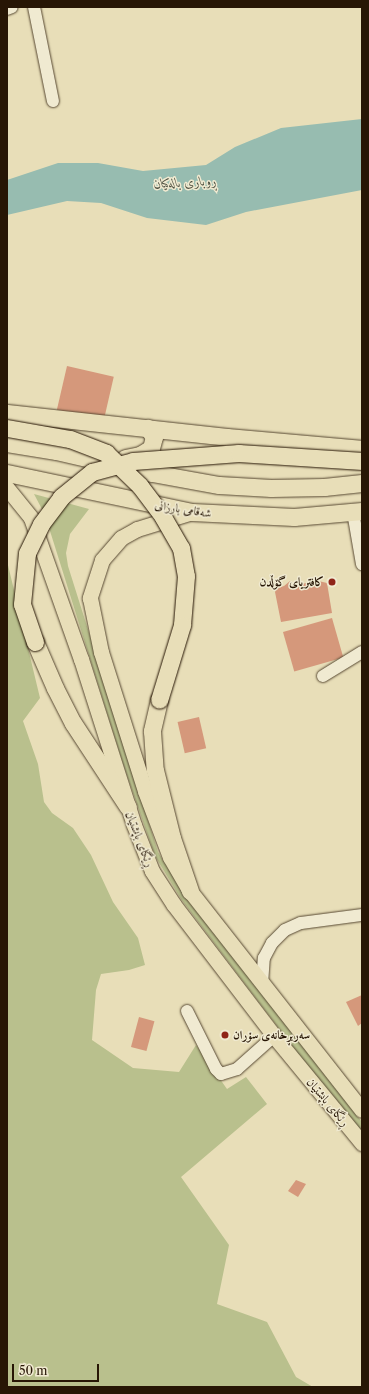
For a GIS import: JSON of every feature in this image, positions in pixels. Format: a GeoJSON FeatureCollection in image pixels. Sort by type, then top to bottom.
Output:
{"type":"FeatureCollection","features":[{"type":"Feature","properties":{"kind":"highway"},"geometry":{"type":"LineString","coordinates":[[7,413],[362,449]]}},
{"type":"Feature","properties":{"kind":"highway"},"geometry":{"type":"LineString","coordinates":[[7,428],[70,439],[106,453],[140,486],[163,516],[181,548],[186,576],[182,626],[159,700],[152,731],[155,770],[172,838],[190,891]]}},
{"type":"Feature","properties":{"kind":"highway"},"geometry":{"type":"LineString","coordinates":[[148,428],[154,437],[151,448]]}},
{"type":"Feature","properties":{"kind":"highway"},"geometry":{"type":"LineString","coordinates":[[88,458],[128,458],[151,448],[167,437],[186,432]]}},
{"type":"Feature","properties":{"kind":"highway"},"geometry":{"type":"LineString","coordinates":[[7,443],[219,485],[270,488],[324,488],[362,482]]}},
{"type":"Feature","properties":{"kind":"highway"},"geometry":{"type":"LineString","coordinates":[[128,807],[73,723],[55,688],[35,642],[22,604],[27,554],[42,524],[61,497],[92,472],[133,461],[239,453],[362,461]]}},
{"type":"Feature","properties":{"kind":"highway","name":"شەقامی بارزانی"},"geometry":{"type":"LineString","coordinates":[[7,473],[192,512],[294,518],[358,512]]}},
{"type":"Feature","properties":{"kind":"main road","name":"ڕێگای باپشتیان"},"geometry":{"type":"LineString","coordinates":[[7,488],[31,518],[81,659],[128,807],[152,871],[174,905],[274,1036],[362,1144]]}},
{"type":"Feature","properties":{"kind":"main road","name":"ڕێگای باپشتیان"},"geometry":{"type":"LineString","coordinates":[[192,512],[137,530],[121,538],[102,560],[90,598],[101,652],[145,791],[170,857],[190,891],[362,1110]]}},
{"type":"Feature","properties":{"kind":"street"},"geometry":{"type":"LineString","coordinates":[[7,9],[12,7]]}},
{"type":"Feature","properties":{"kind":"street"},"geometry":{"type":"LineString","coordinates":[[34,7],[53,101]]}},
{"type":"Feature","properties":{"kind":"street"},"geometry":{"type":"LineString","coordinates":[[358,512],[362,564]]}},
{"type":"Feature","properties":{"kind":"street"},"geometry":{"type":"LineString","coordinates":[[323,676],[362,652]]}},
{"type":"Feature","properties":{"kind":"street"},"geometry":{"type":"LineString","coordinates":[[262,984],[262,967],[268,950],[285,930],[301,923],[362,915]]}},
{"type":"Feature","properties":{"kind":"street"},"geometry":{"type":"LineString","coordinates":[[187,1011],[216,1069],[221,1074],[237,1069],[274,1036]]}},
{"type":"Feature","properties":{"kind":"green space"},"geometry":{"type":"Polygon","coordinates":[[[34,494],[89,509],[70,534],[66,553],[68,566],[158,852],[169,870],[225,945],[362,1122],[362,1132],[316,1077],[181,899],[155,856],[124,767],[45,515],[34,494]]]}},
{"type":"Feature","properties":{"kind":"green space"},"geometry":{"type":"Polygon","coordinates":[[[7,561],[40,698],[23,721],[38,764],[44,802],[52,813],[73,828],[91,855],[113,902],[138,938],[145,965],[129,970],[101,974],[96,990],[92,1040],[133,1068],[179,1072],[196,1045],[227,1089],[246,1077],[267,1104],[181,1177],[229,1245],[217,1304],[267,1322],[296,1377],[313,1387],[7,1387],[7,561]]]}},
{"type":"Feature","properties":{"kind":"water","name":"ڕوباری بالەکیان"},"geometry":{"type":"Polygon","coordinates":[[[362,119],[362,190],[246,212],[206,225],[147,218],[101,203],[67,201],[7,215],[7,180],[58,163],[98,163],[143,171],[206,165],[235,147],[281,128],[362,119]]]}},
{"type":"Feature","properties":{"kind":"building"},"geometry":{"type":"Polygon","coordinates":[[[67,366],[114,377],[104,421],[57,410],[67,366]]]}},
{"type":"Feature","properties":{"kind":"building"},"geometry":{"type":"Polygon","coordinates":[[[310,579],[327,583],[332,613],[281,622],[275,592],[277,588],[284,586],[290,581],[294,585],[307,583],[310,579]]]}},
{"type":"Feature","properties":{"kind":"building"},"geometry":{"type":"Polygon","coordinates":[[[332,618],[343,657],[294,671],[283,632],[332,618]]]}},
{"type":"Feature","properties":{"kind":"building"},"geometry":{"type":"Polygon","coordinates":[[[199,717],[206,748],[185,753],[178,722],[199,717]]]}},
{"type":"Feature","properties":{"kind":"building"},"geometry":{"type":"Polygon","coordinates":[[[362,995],[362,1023],[358,1026],[346,1002],[362,995]]]}},
{"type":"Feature","properties":{"kind":"building"},"geometry":{"type":"Polygon","coordinates":[[[139,1017],[154,1021],[146,1051],[131,1047],[139,1017]]]}},
{"type":"Feature","properties":{"kind":"building"},"geometry":{"type":"Polygon","coordinates":[[[296,1180],[306,1184],[298,1197],[288,1191],[296,1180]]]}},
{"type":"Feature","properties":{"kind":"place","name":"کافتریای گۆڵدن"},"geometry":{"type":"Point","coordinates":[332,582]}},
{"type":"Feature","properties":{"kind":"place","name":"سەربڕخانەی سۆران"},"geometry":{"type":"Point","coordinates":[225,1035]}}]}
